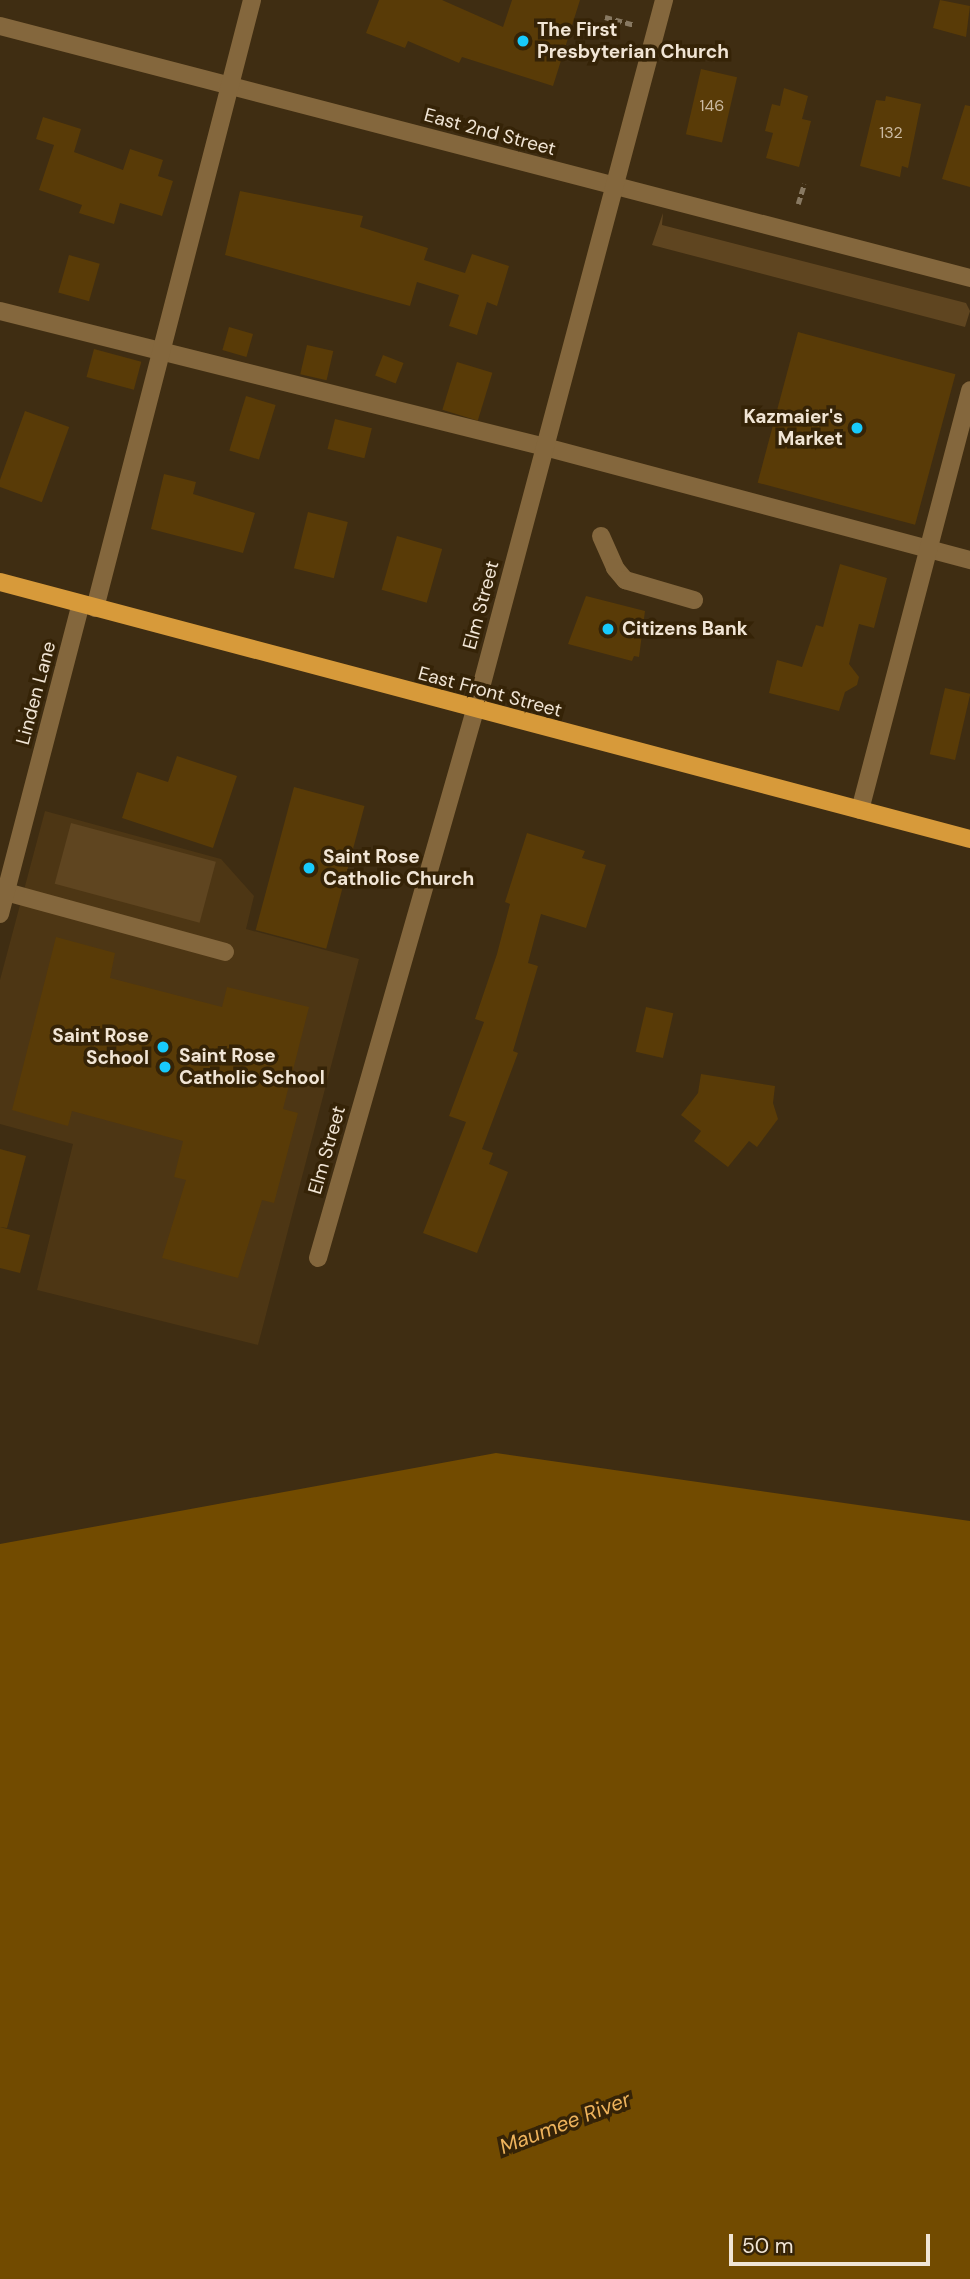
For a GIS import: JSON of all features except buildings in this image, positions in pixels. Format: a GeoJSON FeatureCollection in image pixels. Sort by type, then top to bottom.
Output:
{"type":"FeatureCollection","features":[{"type":"Feature","properties":{"kind":"main road","name":"East Front Street"},"geometry":{"type":"LineString","coordinates":[[0,582],[970,839]]}},
{"type":"Feature","properties":{"kind":"street","name":"Linden Lane"},"geometry":{"type":"LineString","coordinates":[[0,914],[162,354],[252,0]]}},
{"type":"Feature","properties":{"kind":"street","name":"Elm Street"},"geometry":{"type":"LineString","coordinates":[[318,1258],[475,710],[664,0]]}},
{"type":"Feature","properties":{"kind":"street","name":"East 2nd Street"},"geometry":{"type":"LineString","coordinates":[[0,26],[970,278]]}},
{"type":"Feature","properties":{"kind":"street"},"geometry":{"type":"LineString","coordinates":[[0,311],[162,354],[545,447],[970,560]]}},
{"type":"Feature","properties":{"kind":"street"},"geometry":{"type":"LineString","coordinates":[[860,810],[929,550],[928,539],[970,390]]}},
{"type":"Feature","properties":{"kind":"street"},"geometry":{"type":"LineString","coordinates":[[601,536],[615,568],[625,580],[694,600]]}},
{"type":"Feature","properties":{"kind":"street"},"geometry":{"type":"LineString","coordinates":[[6,892],[225,953]]}},
{"type":"Feature","properties":{"kind":"path"},"geometry":{"type":"LineString","coordinates":[[605,17],[656,31]]}},
{"type":"Feature","properties":{"kind":"path"},"geometry":{"type":"LineString","coordinates":[[799,204],[804,184]]}},
{"type":"Feature","properties":{"kind":"shaded area"},"geometry":{"type":"Polygon","coordinates":[[[663,213],[662,225],[966,303],[970,311],[965,327],[652,245],[663,213]]]}},
{"type":"Feature","properties":{"kind":"shaded area","name":"Saint Rose Catholic School"},"geometry":{"type":"Polygon","coordinates":[[[45,811],[221,859],[254,896],[246,929],[359,959],[258,1345],[37,1290],[73,1144],[0,1124],[0,980],[45,811]]]}},
{"type":"Feature","properties":{"kind":"shaded area"},"geometry":{"type":"Polygon","coordinates":[[[71,823],[216,862],[200,923],[55,884],[71,823]]]}},
{"type":"Feature","properties":{"kind":"water","name":"Maumee River"},"geometry":{"type":"Polygon","coordinates":[[[496,1453],[970,1521],[970,2279],[0,2279],[0,1544],[496,1453]]]}},
{"type":"Feature","properties":{"kind":"place","name":"The First Presbyterian Church"},"geometry":{"type":"Point","coordinates":[523,41]}},
{"type":"Feature","properties":{"kind":"place","name":"Kazmaier's Market"},"geometry":{"type":"Point","coordinates":[857,428]}},
{"type":"Feature","properties":{"kind":"place","name":"Citizens Bank"},"geometry":{"type":"Point","coordinates":[608,629]}},
{"type":"Feature","properties":{"kind":"place","name":"Saint Rose Catholic Church"},"geometry":{"type":"Point","coordinates":[309,868]}},
{"type":"Feature","properties":{"kind":"place","name":"Saint Rose School"},"geometry":{"type":"Point","coordinates":[163,1047]}},
{"type":"Feature","properties":{"kind":"place","name":"Saint Rose Catholic School"},"geometry":{"type":"Point","coordinates":[165,1067]}}]}
